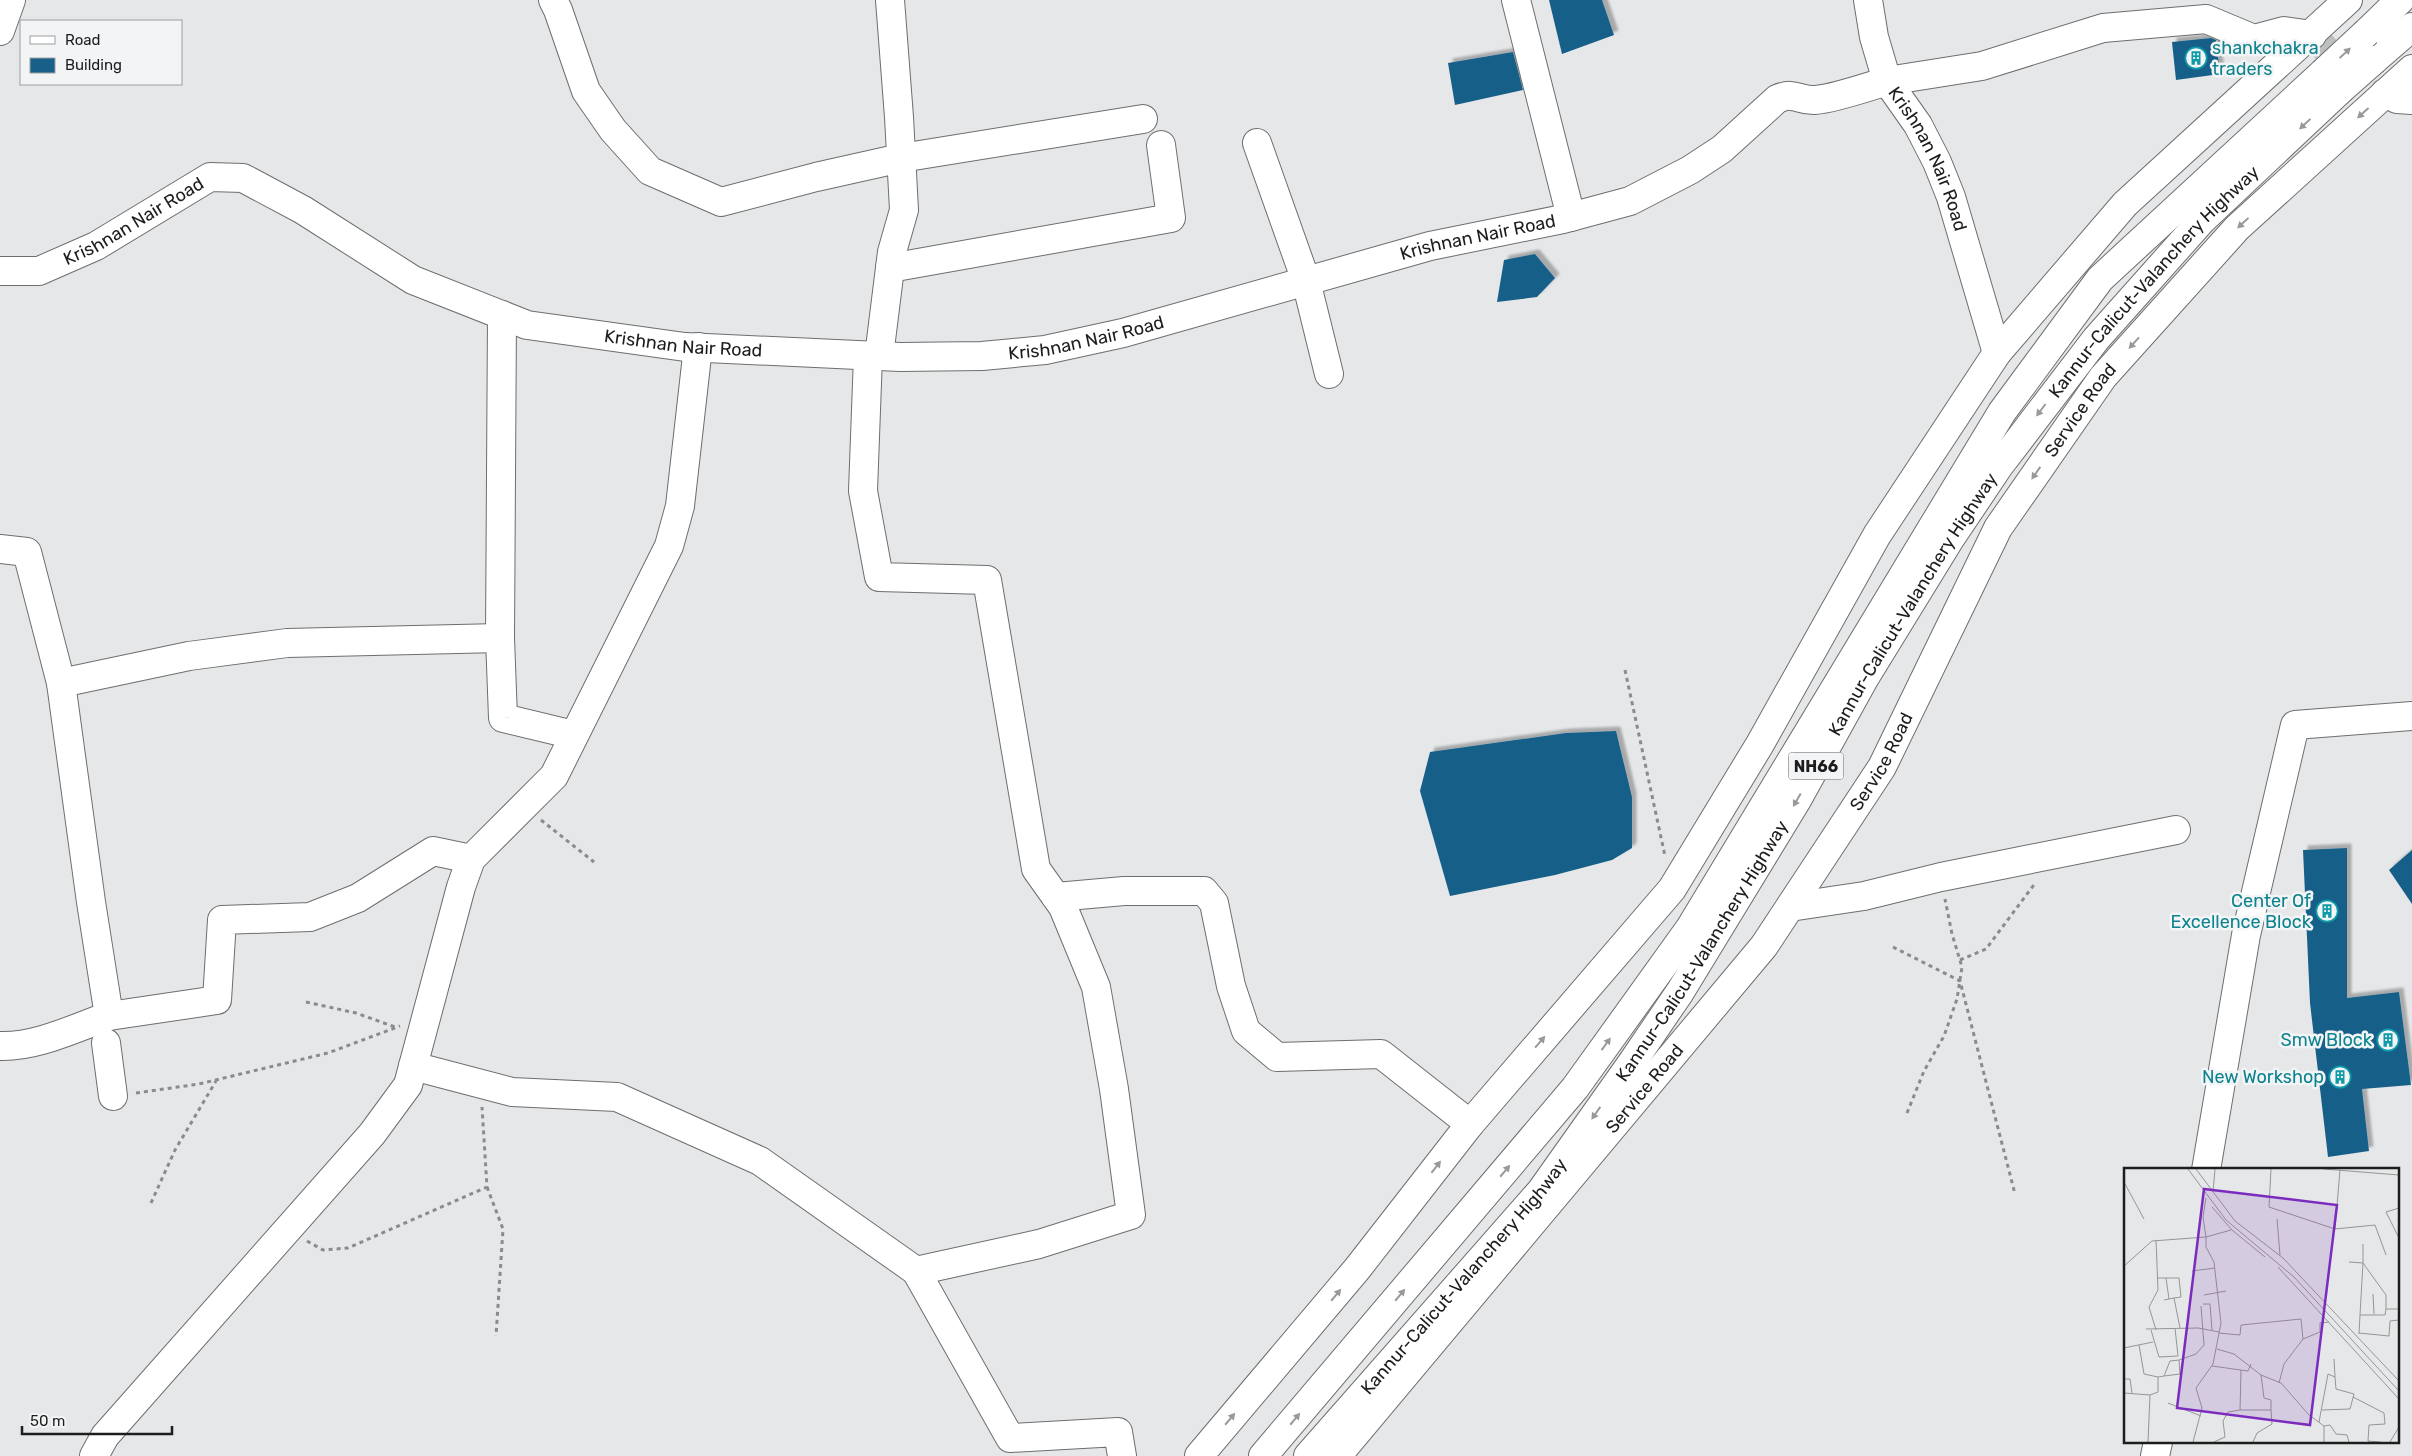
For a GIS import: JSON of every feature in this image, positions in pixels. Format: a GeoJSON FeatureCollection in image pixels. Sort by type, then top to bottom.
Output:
{"type":"FeatureCollection","features":[{"type":"Feature","properties":{"kind":"main road"},"geometry":{"type":"LineString","coordinates":[[0,31],[11,0]]}},
{"type":"Feature","properties":{"kind":"main road"},"geometry":{"type":"LineString","coordinates":[[552,0],[558,10],[586,91],[613,130],[650,171],[721,202],[816,177],[901,158],[1143,119]]}},
{"type":"Feature","properties":{"kind":"main road"},"geometry":{"type":"LineString","coordinates":[[890,0],[904,210],[892,252],[873,356],[863,491],[879,577],[987,580],[1036,869],[1063,907],[1096,987],[1114,1090],[1131,1215],[1039,1244],[916,1271]]}},
{"type":"Feature","properties":{"kind":"main road"},"geometry":{"type":"LineString","coordinates":[[1516,0],[1571,218]]}},
{"type":"Feature","properties":{"kind":"main road"},"geometry":{"type":"LineString","coordinates":[[1868,0],[1874,36],[1887,81],[1982,66],[2103,28],[2206,19],[2254,39],[2284,31],[2312,35]]}},
{"type":"Feature","properties":{"kind":"main road"},"geometry":{"type":"LineString","coordinates":[[1199,1456],[1358,1269],[1470,1124],[1672,889],[1760,744],[1877,535],[1998,353],[2126,204],[2348,0]]}},
{"type":"Feature","properties":{"kind":"main road"},"geometry":{"type":"LineString","coordinates":[[1263,1456],[1575,1088],[1690,928],[2002,412],[2100,279],[2332,82],[2367,32],[2400,0]]}},
{"type":"Feature","properties":{"kind":"main road","name":"Kannur-Calicut-Valanchery Highway"},"geometry":{"type":"LineString","coordinates":[[1308,1456],[1541,1191],[1631,1064],[1680,992],[1797,800],[1864,679],[1950,539],[1999,466],[2096,339],[2202,220],[2332,82],[2374,60],[2412,27]]}},
{"type":"Feature","properties":{"kind":"main road","name":"Service Road"},"geometry":{"type":"LineString","coordinates":[[1337,1456],[1764,946],[1882,767],[1998,528],[2103,377],[2237,228],[2412,69]]}},
{"type":"Feature","properties":{"kind":"main road","name":"Krishnan Nair Road"},"geometry":{"type":"LineString","coordinates":[[0,271],[39,271],[96,246],[210,177],[242,178],[303,210],[413,280],[527,325],[698,348],[873,356],[982,356],[1045,350],[1123,333],[1430,246],[1571,218],[1630,201],[1690,170],[1722,149],[1771,104],[1784,96],[1800,96],[1813,101],[1887,81],[1918,125],[1937,162],[1951,197],[1998,353]]}},
{"type":"Feature","properties":{"kind":"main road"},"geometry":{"type":"LineString","coordinates":[[2385,93],[2397,99],[2412,100]]}},
{"type":"Feature","properties":{"kind":"main road"},"geometry":{"type":"LineString","coordinates":[[1257,143],[1306,281],[1329,374]]}},
{"type":"Feature","properties":{"kind":"main road"},"geometry":{"type":"LineString","coordinates":[[890,268],[1171,218],[1161,145]]}},
{"type":"Feature","properties":{"kind":"main road"},"geometry":{"type":"LineString","coordinates":[[502,315],[500,638],[503,718],[574,736]]}},
{"type":"Feature","properties":{"kind":"main road"},"geometry":{"type":"LineString","coordinates":[[94,1456],[106,1436],[372,1134],[408,1086],[461,886],[472,859],[554,776],[668,546],[680,506],[698,348]]}},
{"type":"Feature","properties":{"kind":"main road"},"geometry":{"type":"LineString","coordinates":[[0,549],[27,552],[61,683],[91,902],[109,1016]]}},
{"type":"Feature","properties":{"kind":"main road"},"geometry":{"type":"LineString","coordinates":[[61,683],[189,656],[287,644],[500,638]]}},
{"type":"Feature","properties":{"kind":"main road"},"geometry":{"type":"LineString","coordinates":[[2206,1168],[2246,935],[2295,725],[2412,716]]}},
{"type":"Feature","properties":{"kind":"main road"},"geometry":{"type":"LineString","coordinates":[[1790,907],[1864,896],[1940,877],[2176,830]]}},
{"type":"Feature","properties":{"kind":"main road"},"geometry":{"type":"LineString","coordinates":[[0,1046],[10,1047],[50,1038],[109,1016],[217,1000],[222,920],[310,917],[358,898],[433,851],[472,859]]}},
{"type":"Feature","properties":{"kind":"main road"},"geometry":{"type":"LineString","coordinates":[[1056,898],[1124,892],[1204,891],[1214,903],[1232,986],[1246,1031],[1277,1057],[1382,1054],[1470,1124]]}},
{"type":"Feature","properties":{"kind":"main road"},"geometry":{"type":"LineString","coordinates":[[106,1043],[113,1096]]}},
{"type":"Feature","properties":{"kind":"main road"},"geometry":{"type":"LineString","coordinates":[[413,1066],[512,1092],[617,1097],[760,1161],[916,1271],[1010,1438],[1118,1432],[1122,1456]]}},
{"type":"Feature","properties":{"kind":"path"},"geometry":{"type":"LineString","coordinates":[[1625,670],[1672,889]]}},
{"type":"Feature","properties":{"kind":"path"},"geometry":{"type":"LineString","coordinates":[[524,806],[594,862]]}},
{"type":"Feature","properties":{"kind":"path"},"geometry":{"type":"LineString","coordinates":[[1960,960],[1986,949],[2037,881],[2045,855]]}},
{"type":"Feature","properties":{"kind":"path"},"geometry":{"type":"LineString","coordinates":[[1907,1113],[1924,1071],[1944,1036],[1957,999],[1962,967],[1952,934],[1940,877]]}},
{"type":"Feature","properties":{"kind":"path"},"geometry":{"type":"LineString","coordinates":[[1893,947],[1960,981],[2015,1194]]}},
{"type":"Feature","properties":{"kind":"path"},"geometry":{"type":"LineString","coordinates":[[306,1002],[356,1013],[394,1027]]}},
{"type":"Feature","properties":{"kind":"path"},"geometry":{"type":"LineString","coordinates":[[113,1096],[216,1080],[328,1053],[394,1027],[414,1024],[424,1027]]}},
{"type":"Feature","properties":{"kind":"path"},"geometry":{"type":"LineString","coordinates":[[151,1203],[175,1150],[216,1080]]}},
{"type":"Feature","properties":{"kind":"path"},"geometry":{"type":"LineString","coordinates":[[479,1101],[483,1107],[487,1187],[504,1229],[496,1336]]}},
{"type":"Feature","properties":{"kind":"path"},"geometry":{"type":"LineString","coordinates":[[296,1220],[307,1242],[323,1250],[348,1248],[487,1187]]}},
{"type":"Feature","properties":{"kind":"building"},"geometry":{"type":"Polygon","coordinates":[[[1549,0],[1602,0],[1614,35],[1562,54],[1549,0]]]}},
{"type":"Feature","properties":{"kind":"building","name":"shankchakra traders"},"geometry":{"type":"Polygon","coordinates":[[[2211,38],[2216,40],[2220,74],[2176,80],[2172,42],[2211,38]]]}},
{"type":"Feature","properties":{"kind":"building"},"geometry":{"type":"Polygon","coordinates":[[[1513,52],[1523,90],[1455,105],[1448,63],[1513,52]]]}},
{"type":"Feature","properties":{"kind":"building"},"geometry":{"type":"Polygon","coordinates":[[[1535,254],[1555,278],[1537,297],[1497,302],[1504,260],[1535,254]]]}},
{"type":"Feature","properties":{"kind":"building"},"geometry":{"type":"Polygon","coordinates":[[[1616,731],[1632,797],[1632,848],[1612,860],[1555,875],[1450,896],[1420,791],[1430,752],[1566,733],[1616,731]]]}},
{"type":"Feature","properties":{"kind":"building"},"geometry":{"type":"Polygon","coordinates":[[[2347,848],[2347,998],[2399,992],[2411,1085],[2362,1089],[2369,1151],[2328,1157],[2310,1003],[2303,850],[2347,848]]]}},
{"type":"Feature","properties":{"kind":"building"},"geometry":{"type":"Polygon","coordinates":[[[2412,850],[2412,904],[2389,870],[2412,850]]]}},
{"type":"Feature","properties":{"kind":"tunnel"},"geometry":{"type":"LineString","coordinates":[[2312,35],[2351,75],[2385,93]]}},
{"type":"Feature","properties":{"kind":"place","name":"shankchakra traders"},"geometry":{"type":"Point","coordinates":[2196,58]}},
{"type":"Feature","properties":{"kind":"place","name":"Center Of Excellence Block"},"geometry":{"type":"Point","coordinates":[2327,911]}},
{"type":"Feature","properties":{"kind":"place","name":"Smw Block"},"geometry":{"type":"Point","coordinates":[2388,1040]}},
{"type":"Feature","properties":{"kind":"place","name":"New Workshop"},"geometry":{"type":"Point","coordinates":[2340,1077]}}]}
